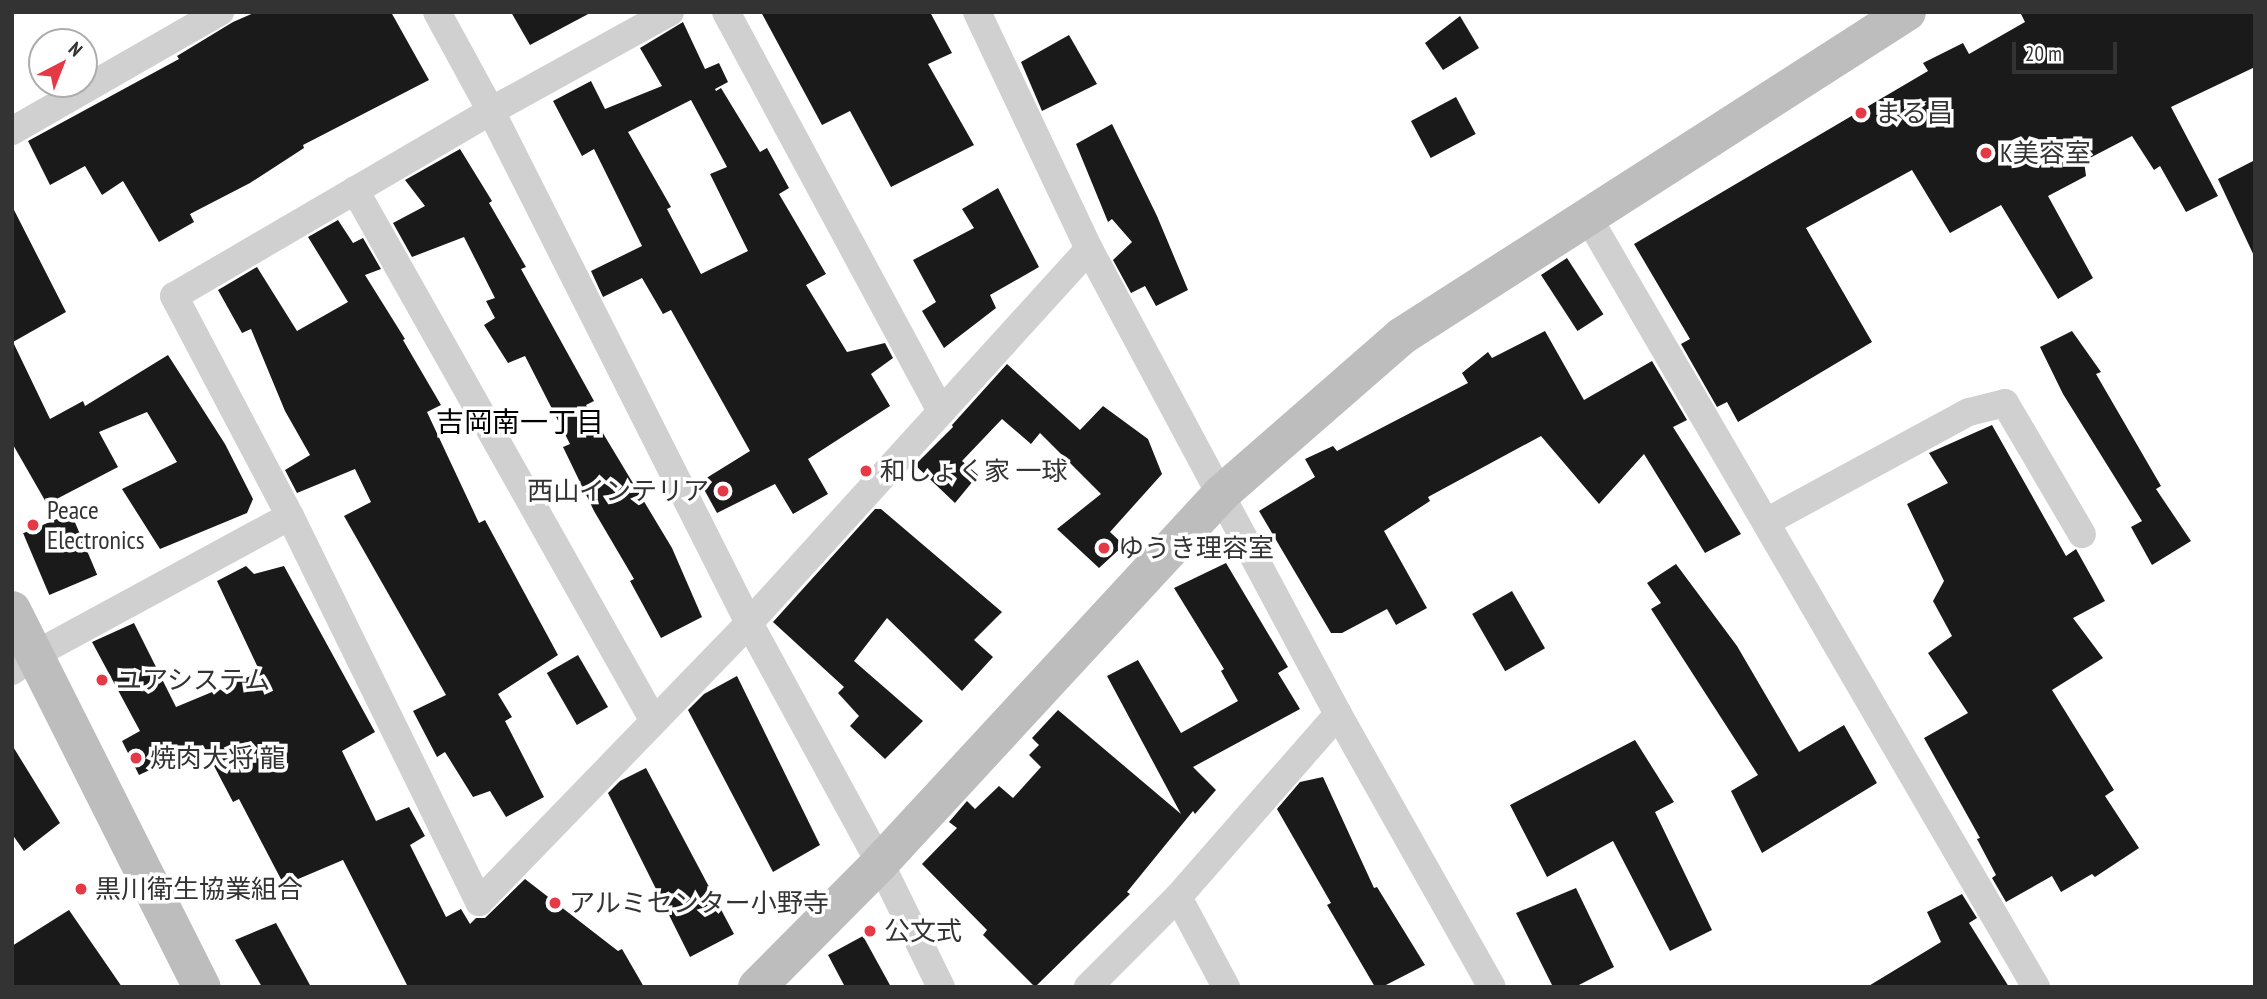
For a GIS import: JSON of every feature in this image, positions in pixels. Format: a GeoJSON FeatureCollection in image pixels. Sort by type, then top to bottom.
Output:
{"type":"FeatureCollection","features":[{"type":"Feature","properties":{"kind":"street"},"geometry":{"type":"LineString","coordinates":[[12,131],[220,12]]}},
{"type":"Feature","properties":{"kind":"street"},"geometry":{"type":"LineString","coordinates":[[437,12],[491,111],[749,623],[880,863],[941,987]]}},
{"type":"Feature","properties":{"kind":"street"},"geometry":{"type":"LineString","coordinates":[[670,12],[491,111],[174,296],[290,516],[479,902],[749,623],[1090,249]]}},
{"type":"Feature","properties":{"kind":"street"},"geometry":{"type":"LineString","coordinates":[[726,12],[941,412]]}},
{"type":"Feature","properties":{"kind":"street"},"geometry":{"type":"LineString","coordinates":[[977,12],[1090,249],[1338,714],[1492,987]]}},
{"type":"Feature","properties":{"kind":"street"},"geometry":{"type":"LineString","coordinates":[[757,987],[880,863],[1222,493],[1402,336],[1589,219],[1906,12]]}},
{"type":"Feature","properties":{"kind":"street"},"geometry":{"type":"LineString","coordinates":[[355,190],[654,720]]}},
{"type":"Feature","properties":{"kind":"street"},"geometry":{"type":"LineString","coordinates":[[1589,219],[2036,987]]}},
{"type":"Feature","properties":{"kind":"street"},"geometry":{"type":"LineString","coordinates":[[1766,522],[1969,412],[2005,403],[2082,534]]}},
{"type":"Feature","properties":{"kind":"street"},"geometry":{"type":"LineString","coordinates":[[24,662],[290,516]]}},
{"type":"Feature","properties":{"kind":"street"},"geometry":{"type":"LineString","coordinates":[[12,611],[24,662],[202,987]]}},
{"type":"Feature","properties":{"kind":"street"},"geometry":{"type":"LineString","coordinates":[[1088,987],[1178,897],[1338,714]]}},
{"type":"Feature","properties":{"kind":"street"},"geometry":{"type":"LineString","coordinates":[[1178,897],[1226,987]]}},
{"type":"Feature","properties":{"kind":"building"},"geometry":{"type":"Polygon","coordinates":[[[256,12],[391,12],[429,80],[303,145],[304,148],[250,183],[190,214],[194,222],[159,242],[123,181],[102,195],[85,166],[50,185],[28,141],[179,59],[177,56],[233,22],[256,12]]]}},
{"type":"Feature","properties":{"kind":"building"},"geometry":{"type":"Polygon","coordinates":[[[511,12],[592,12],[530,45],[511,12]]]}},
{"type":"Feature","properties":{"kind":"building"},"geometry":{"type":"Polygon","coordinates":[[[761,12],[930,12],[952,53],[928,64],[974,145],[891,187],[850,111],[822,125],[761,12]]]}},
{"type":"Feature","properties":{"kind":"building"},"geometry":{"type":"Polygon","coordinates":[[[2020,12],[2255,12],[2255,67],[2171,107],[2218,196],[2186,212],[2160,166],[2154,170],[2132,136],[2084,161],[2086,176],[2048,196],[2093,278],[2058,299],[2001,205],[1950,233],[1912,170],[1806,228],[1872,342],[1738,422],[1727,402],[1717,407],[1681,344],[1690,339],[1634,244],[1928,71],[1923,63],[1963,43],[1969,54],[2025,22],[2020,12]]]}},
{"type":"Feature","properties":{"kind":"building"},"geometry":{"type":"Polygon","coordinates":[[[1460,16],[1479,48],[1443,70],[1425,43],[1460,16]]]}},
{"type":"Feature","properties":{"kind":"building"},"geometry":{"type":"Polygon","coordinates":[[[683,22],[705,69],[719,63],[728,82],[715,89],[716,91],[721,88],[760,152],[767,148],[789,188],[779,194],[826,274],[806,285],[847,352],[885,343],[893,358],[871,374],[890,406],[808,459],[828,494],[793,514],[775,484],[717,513],[700,482],[750,451],[671,310],[663,314],[642,278],[603,297],[591,271],[642,246],[594,149],[582,156],[553,101],[591,81],[605,109],[662,86],[640,48],[683,22]],[[691,100],[628,132],[671,207],[667,209],[701,274],[748,251],[710,174],[727,167],[691,100]]]}},
{"type":"Feature","properties":{"kind":"building"},"geometry":{"type":"Polygon","coordinates":[[[1069,35],[1097,84],[1042,111],[1021,62],[1069,35]]]}},
{"type":"Feature","properties":{"kind":"building"},"geometry":{"type":"Polygon","coordinates":[[[1456,97],[1476,134],[1431,158],[1411,121],[1456,97]]]}},
{"type":"Feature","properties":{"kind":"building"},"geometry":{"type":"Polygon","coordinates":[[[1112,124],[1157,216],[1188,290],[1156,306],[1145,286],[1131,293],[1113,260],[1132,242],[1112,219],[1108,222],[1076,144],[1112,124]]]}},
{"type":"Feature","properties":{"kind":"building"},"geometry":{"type":"Polygon","coordinates":[[[460,149],[492,201],[489,203],[526,267],[521,269],[594,401],[586,405],[672,548],[702,617],[661,638],[630,581],[634,579],[594,511],[563,447],[570,444],[525,356],[508,363],[484,325],[495,318],[486,301],[495,298],[464,237],[412,257],[393,223],[425,206],[405,180],[460,149]]]}},
{"type":"Feature","properties":{"kind":"building"},"geometry":{"type":"Polygon","coordinates":[[[2255,160],[2255,258],[2218,179],[2255,160]]]}},
{"type":"Feature","properties":{"kind":"building"},"geometry":{"type":"Polygon","coordinates":[[[998,188],[1039,267],[990,295],[996,308],[944,348],[922,311],[936,302],[913,260],[974,228],[962,209],[998,188]]]}},
{"type":"Feature","properties":{"kind":"building"},"geometry":{"type":"Polygon","coordinates":[[[12,206],[66,312],[13,342],[50,419],[83,401],[85,406],[168,355],[225,444],[253,499],[247,513],[160,549],[122,489],[177,462],[147,412],[99,432],[118,467],[47,504],[12,443],[12,206]]]}},
{"type":"Feature","properties":{"kind":"building"},"geometry":{"type":"Polygon","coordinates":[[[338,220],[353,243],[363,238],[381,269],[365,275],[405,339],[403,340],[441,405],[427,412],[479,523],[485,520],[558,655],[498,694],[512,717],[505,721],[544,797],[506,817],[490,791],[473,797],[445,752],[437,757],[413,711],[446,695],[344,516],[371,502],[355,469],[297,493],[285,470],[310,455],[285,411],[251,329],[242,333],[218,290],[257,267],[297,331],[348,302],[308,237],[338,220]]]}},
{"type":"Feature","properties":{"kind":"building"},"geometry":{"type":"Polygon","coordinates":[[[1567,258],[1603,314],[1577,331],[1541,275],[1567,258]]]}},
{"type":"Feature","properties":{"kind":"building"},"geometry":{"type":"Polygon","coordinates":[[[1545,331],[1584,400],[1652,361],[1687,420],[1673,427],[1741,534],[1705,553],[1644,454],[1599,504],[1541,436],[1428,497],[1430,501],[1384,531],[1427,608],[1396,625],[1387,609],[1342,633],[1331,633],[1259,511],[1315,477],[1305,459],[1333,446],[1337,451],[1468,383],[1462,373],[1488,352],[1492,358],[1545,331]]]}},
{"type":"Feature","properties":{"kind":"building"},"geometry":{"type":"Polygon","coordinates":[[[2072,331],[2101,372],[2096,374],[2161,486],[2156,489],[2191,541],[2152,565],[2131,527],[2142,521],[2063,394],[2040,347],[2072,331]]]}},
{"type":"Feature","properties":{"kind":"building"},"geometry":{"type":"Polygon","coordinates":[[[1007,364],[1080,430],[1103,406],[1148,439],[1162,474],[1110,532],[1124,545],[1099,568],[1057,529],[1101,494],[1040,433],[1031,444],[1002,419],[962,461],[978,475],[955,503],[915,465],[953,427],[1007,364]]]}},
{"type":"Feature","properties":{"kind":"building"},"geometry":{"type":"Polygon","coordinates":[[[1992,425],[2066,556],[2076,549],[2105,601],[2073,618],[2103,658],[2052,690],[2114,790],[2105,796],[2139,848],[2095,877],[2092,874],[2061,892],[2052,876],[2006,902],[1992,878],[1996,875],[1977,839],[1980,838],[1924,738],[1968,713],[1928,653],[1952,636],[1933,601],[1944,581],[1907,504],[1948,483],[1929,453],[1992,425]]]}},
{"type":"Feature","properties":{"kind":"building"},"geometry":{"type":"Polygon","coordinates":[[[875,509],[881,509],[1002,612],[974,640],[993,657],[962,691],[887,618],[854,661],[923,721],[885,759],[850,726],[859,716],[838,693],[844,687],[773,622],[875,509]]]}},
{"type":"Feature","properties":{"kind":"building"},"geometry":{"type":"Polygon","coordinates":[[[71,513],[97,575],[49,595],[23,533],[71,513]]]}},
{"type":"Feature","properties":{"kind":"building"},"geometry":{"type":"Polygon","coordinates":[[[1226,563],[1288,667],[1278,673],[1300,709],[1193,767],[1216,790],[1195,814],[1193,811],[1127,892],[1130,894],[1035,987],[983,935],[987,930],[922,864],[957,828],[949,822],[967,801],[975,809],[999,786],[1013,798],[1041,767],[1029,755],[1039,745],[1032,738],[1058,710],[1181,814],[1107,676],[1138,660],[1181,733],[1238,701],[1221,671],[1224,669],[1174,588],[1226,563]]]}},
{"type":"Feature","properties":{"kind":"building"},"geometry":{"type":"Polygon","coordinates":[[[1676,564],[1737,646],[1799,752],[1844,725],[1877,783],[1762,853],[1731,791],[1758,775],[1651,609],[1661,603],[1647,583],[1676,564]]]}},
{"type":"Feature","properties":{"kind":"building"},"geometry":{"type":"Polygon","coordinates":[[[246,566],[254,574],[284,566],[375,732],[342,751],[376,821],[409,807],[425,836],[410,845],[446,917],[461,909],[470,924],[476,918],[485,918],[525,879],[618,951],[622,949],[644,987],[408,987],[343,860],[284,885],[239,799],[233,802],[203,745],[139,775],[122,741],[140,731],[92,642],[134,623],[176,707],[260,672],[217,581],[246,566]]]}},
{"type":"Feature","properties":{"kind":"building"},"geometry":{"type":"Polygon","coordinates":[[[1512,591],[1545,648],[1505,671],[1472,614],[1512,591]]]}},
{"type":"Feature","properties":{"kind":"building"},"geometry":{"type":"Polygon","coordinates":[[[578,655],[608,707],[577,725],[547,673],[578,655]]]}},
{"type":"Feature","properties":{"kind":"building"},"geometry":{"type":"Polygon","coordinates":[[[737,676],[820,845],[773,872],[688,710],[704,694],[737,676]]]}},
{"type":"Feature","properties":{"kind":"building"},"geometry":{"type":"Polygon","coordinates":[[[1635,740],[1674,802],[1655,812],[1712,930],[1670,951],[1613,841],[1547,877],[1510,805],[1635,740]]]}},
{"type":"Feature","properties":{"kind":"building"},"geometry":{"type":"Polygon","coordinates":[[[12,745],[60,823],[24,851],[12,834],[12,745]]]}},
{"type":"Feature","properties":{"kind":"building"},"geometry":{"type":"Polygon","coordinates":[[[646,768],[734,934],[690,957],[608,793],[620,781],[646,768]]]}},
{"type":"Feature","properties":{"kind":"building"},"geometry":{"type":"Polygon","coordinates":[[[1323,777],[1374,888],[1377,887],[1425,965],[1382,987],[1375,987],[1327,905],[1331,903],[1277,809],[1300,782],[1323,777]]]}},
{"type":"Feature","properties":{"kind":"building"},"geometry":{"type":"Polygon","coordinates":[[[1576,888],[1614,967],[1575,987],[1553,987],[1516,913],[1576,888]]]}},
{"type":"Feature","properties":{"kind":"building"},"geometry":{"type":"Polygon","coordinates":[[[1962,894],[1977,918],[1969,923],[2009,987],[1867,987],[1941,942],[1927,912],[1962,894]]]}},
{"type":"Feature","properties":{"kind":"building"},"geometry":{"type":"Polygon","coordinates":[[[69,910],[122,987],[12,987],[12,946],[69,910]]]}},
{"type":"Feature","properties":{"kind":"building"},"geometry":{"type":"Polygon","coordinates":[[[276,923],[311,987],[262,987],[235,940],[276,923]]]}},
{"type":"Feature","properties":{"kind":"building"},"geometry":{"type":"Polygon","coordinates":[[[863,936],[891,987],[845,987],[828,955],[863,936]]]}},
{"type":"Feature","properties":{"kind":"place","name":"まる昌"},"geometry":{"type":"Point","coordinates":[1861,113]}},
{"type":"Feature","properties":{"kind":"place","name":"K美容室"},"geometry":{"type":"Point","coordinates":[1986,153]}},
{"type":"Feature","properties":{"kind":"place","name":"和しょく家 一球"},"geometry":{"type":"Point","coordinates":[866,471]}},
{"type":"Feature","properties":{"kind":"place","name":"西山インテリア"},"geometry":{"type":"Point","coordinates":[723,491]}},
{"type":"Feature","properties":{"kind":"place","name":"Peace Electronics"},"geometry":{"type":"Point","coordinates":[33,525]}},
{"type":"Feature","properties":{"kind":"place","name":"ゆうき理容室"},"geometry":{"type":"Point","coordinates":[1104,548]}},
{"type":"Feature","properties":{"kind":"place","name":"ユアシステム"},"geometry":{"type":"Point","coordinates":[102,680]}},
{"type":"Feature","properties":{"kind":"place","name":"焼肉大将 龍"},"geometry":{"type":"Point","coordinates":[136,758]}},
{"type":"Feature","properties":{"kind":"place","name":"黒川衛生協業組合"},"geometry":{"type":"Point","coordinates":[81,889]}},
{"type":"Feature","properties":{"kind":"place","name":"アルミセンター小野寺"},"geometry":{"type":"Point","coordinates":[555,903]}},
{"type":"Feature","properties":{"kind":"place","name":"公文式"},"geometry":{"type":"Point","coordinates":[870,931]}},
{"type":"Feature","properties":{"kind":"district","name":"吉岡南一丁目"},"geometry":{"type":"Point","coordinates":[520,422]}}]}
